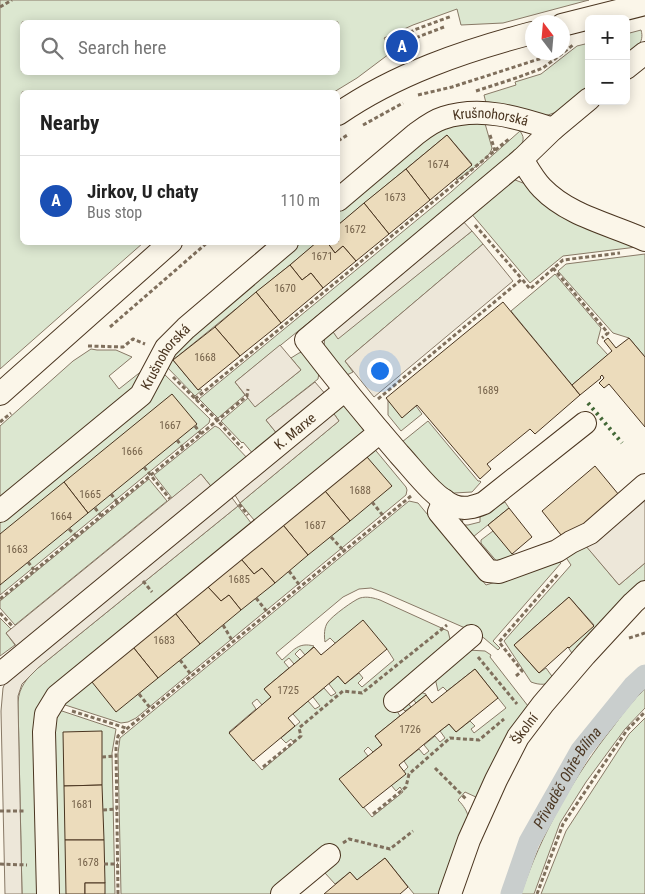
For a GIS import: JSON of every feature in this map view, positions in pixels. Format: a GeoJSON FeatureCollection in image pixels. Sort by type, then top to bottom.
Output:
{"type":"FeatureCollection","features":[{"type":"Feature","properties":{"kind":"street"},"geometry":{"type":"LineString","coordinates":[[570,23],[645,4]]}},
{"type":"Feature","properties":{"kind":"street"},"geometry":{"type":"LineString","coordinates":[[340,113],[371,94],[420,69],[525,35]]}},
{"type":"Feature","properties":{"kind":"street"},"geometry":{"type":"LineString","coordinates":[[630,65],[645,53]]}},
{"type":"Feature","properties":{"kind":"street"},"geometry":{"type":"LineString","coordinates":[[585,102],[553,129],[522,159],[306,340],[345,390],[425,484],[454,506],[465,508],[475,507],[484,503],[585,423]]}},
{"type":"Feature","properties":{"kind":"street","name":"Krušnohorská"},"geometry":{"type":"LineString","coordinates":[[340,198],[416,134],[442,118],[466,112],[496,113],[553,129]]}},
{"type":"Feature","properties":{"kind":"street"},"geometry":{"type":"LineString","coordinates":[[522,159],[540,186],[552,198],[564,206],[597,222],[631,233],[645,240]]}},
{"type":"Feature","properties":{"kind":"street"},"geometry":{"type":"LineString","coordinates":[[0,394],[168,245]]}},
{"type":"Feature","properties":{"kind":"street","name":"Krušnohorská"},"geometry":{"type":"LineString","coordinates":[[0,511],[141,395],[166,348],[186,328],[283,245]]}},
{"type":"Feature","properties":{"kind":"street","name":"K. Marxe"},"geometry":{"type":"LineString","coordinates":[[0,674],[345,390]]}},
{"type":"Feature","properties":{"kind":"street"},"geometry":{"type":"LineString","coordinates":[[48,894],[44,732],[46,714],[52,704],[58,696],[380,432]]}},
{"type":"Feature","properties":{"kind":"street"},"geometry":{"type":"LineString","coordinates":[[444,500],[440,512],[488,571],[499,572],[557,551],[590,533],[645,485]]}},
{"type":"Feature","properties":{"kind":"street","name":"Školní"},"geometry":{"type":"LineString","coordinates":[[450,894],[469,840],[518,737],[543,704],[645,592]]}},
{"type":"Feature","properties":{"kind":"street"},"geometry":{"type":"LineString","coordinates":[[395,701],[468,638]]}},
{"type":"Feature","properties":{"kind":"street"},"geometry":{"type":"LineString","coordinates":[[282,894],[330,855]]}},
{"type":"Feature","properties":{"kind":"path"},"geometry":{"type":"LineString","coordinates":[[0,7],[12,0]]}},
{"type":"Feature","properties":{"kind":"path"},"geometry":{"type":"LineString","coordinates":[[444,28],[397,45],[396,42],[414,30],[452,16]]}},
{"type":"Feature","properties":{"kind":"path"},"geometry":{"type":"LineString","coordinates":[[570,47],[577,42]]}},
{"type":"Feature","properties":{"kind":"path"},"geometry":{"type":"LineString","coordinates":[[416,96],[452,87],[538,60]]}},
{"type":"Feature","properties":{"kind":"path"},"geometry":{"type":"LineString","coordinates":[[476,90],[543,68],[553,60]]}},
{"type":"Feature","properties":{"kind":"path"},"geometry":{"type":"LineString","coordinates":[[362,126],[408,100]]}},
{"type":"Feature","properties":{"kind":"path"},"geometry":{"type":"LineString","coordinates":[[195,399],[222,373],[445,192],[529,121]]}},
{"type":"Feature","properties":{"kind":"path"},"geometry":{"type":"LineString","coordinates":[[340,140],[354,130]]}},
{"type":"Feature","properties":{"kind":"path"},"geometry":{"type":"LineString","coordinates":[[445,192],[530,290],[563,260],[627,252]]}},
{"type":"Feature","properties":{"kind":"path"},"geometry":{"type":"LineString","coordinates":[[553,268],[608,333],[602,338]]}},
{"type":"Feature","properties":{"kind":"path"},"geometry":{"type":"LineString","coordinates":[[364,411],[522,279]]}},
{"type":"Feature","properties":{"kind":"path"},"geometry":{"type":"LineString","coordinates":[[88,346],[123,347],[133,339],[161,358],[195,399],[239,444]]}},
{"type":"Feature","properties":{"kind":"path"},"geometry":{"type":"LineString","coordinates":[[0,599],[247,396],[248,389]]}},
{"type":"Feature","properties":{"kind":"path"},"geometry":{"type":"LineString","coordinates":[[195,426],[201,434]]}},
{"type":"Feature","properties":{"kind":"path"},"geometry":{"type":"LineString","coordinates":[[177,440],[183,448]]}},
{"type":"Feature","properties":{"kind":"path"},"geometry":{"type":"LineString","coordinates":[[144,467],[170,499]]}},
{"type":"Feature","properties":{"kind":"path"},"geometry":{"type":"LineString","coordinates":[[227,488],[260,531]]}},
{"type":"Feature","properties":{"kind":"path"},"geometry":{"type":"LineString","coordinates":[[118,894],[116,748],[118,736],[413,495],[414,490]]}},
{"type":"Feature","properties":{"kind":"path"},"geometry":{"type":"LineString","coordinates":[[111,494],[117,502]]}},
{"type":"Feature","properties":{"kind":"path"},"geometry":{"type":"LineString","coordinates":[[372,502],[385,518]]}},
{"type":"Feature","properties":{"kind":"path"},"geometry":{"type":"LineString","coordinates":[[94,508],[101,516]]}},
{"type":"Feature","properties":{"kind":"path"},"geometry":{"type":"LineString","coordinates":[[69,529],[76,536]]}},
{"type":"Feature","properties":{"kind":"path"},"geometry":{"type":"LineString","coordinates":[[331,537],[344,551]]}},
{"type":"Feature","properties":{"kind":"path"},"geometry":{"type":"LineString","coordinates":[[516,676],[522,671],[499,642],[566,564],[557,551]]}},
{"type":"Feature","properties":{"kind":"path"},"geometry":{"type":"LineString","coordinates":[[28,562],[34,570]]}},
{"type":"Feature","properties":{"kind":"path"},"geometry":{"type":"LineString","coordinates":[[131,566],[165,608]]}},
{"type":"Feature","properties":{"kind":"path"},"geometry":{"type":"LineString","coordinates":[[289,571],[300,586]]}},
{"type":"Feature","properties":{"kind":"path"},"geometry":{"type":"LineString","coordinates":[[256,598],[268,613]]}},
{"type":"Feature","properties":{"kind":"path"},"geometry":{"type":"LineString","coordinates":[[0,613],[13,627]]}},
{"type":"Feature","properties":{"kind":"path"},"geometry":{"type":"LineString","coordinates":[[223,625],[233,642]]}},
{"type":"Feature","properties":{"kind":"path"},"geometry":{"type":"LineString","coordinates":[[262,767],[302,736],[299,728],[343,691],[362,693],[447,626]]}},
{"type":"Feature","properties":{"kind":"path"},"geometry":{"type":"LineString","coordinates":[[468,638],[518,706]]}},
{"type":"Feature","properties":{"kind":"path"},"geometry":{"type":"LineString","coordinates":[[180,660],[192,676]]}},
{"type":"Feature","properties":{"kind":"path"},"geometry":{"type":"LineString","coordinates":[[139,694],[151,709]]}},
{"type":"Feature","properties":{"kind":"path"},"geometry":{"type":"LineString","coordinates":[[52,704],[126,728]]}},
{"type":"Feature","properties":{"kind":"path"},"geometry":{"type":"LineString","coordinates":[[537,894],[563,824],[627,730],[645,712]]}},
{"type":"Feature","properties":{"kind":"path"},"geometry":{"type":"LineString","coordinates":[[373,814],[406,787],[409,774],[450,738],[479,740],[505,717]]}},
{"type":"Feature","properties":{"kind":"path"},"geometry":{"type":"LineString","coordinates":[[102,757],[116,756]]}},
{"type":"Feature","properties":{"kind":"path"},"geometry":{"type":"LineString","coordinates":[[435,768],[481,813]]}},
{"type":"Feature","properties":{"kind":"path"},"geometry":{"type":"LineString","coordinates":[[103,810],[117,809]]}},
{"type":"Feature","properties":{"kind":"path"},"geometry":{"type":"LineString","coordinates":[[330,855],[349,838],[390,849],[413,831]]}},
{"type":"Feature","properties":{"kind":"path"},"geometry":{"type":"LineString","coordinates":[[0,864],[47,866]]}},
{"type":"Feature","properties":{"kind":"path"},"geometry":{"type":"LineString","coordinates":[[104,864],[118,864]]}},
{"type":"Feature","properties":{"kind":"green space"},"geometry":{"type":"Polygon","coordinates":[[[0,0],[589,0],[533,15],[525,15],[525,17],[503,23],[461,25],[457,9],[384,38],[393,51],[337,90],[20,90],[20,245],[141,245],[0,369],[0,0]]]}},
{"type":"Feature","properties":{"kind":"green space"},"geometry":{"type":"Polygon","coordinates":[[[641,30],[642,39],[630,53],[630,33],[641,30]]]}},
{"type":"Feature","properties":{"kind":"green space"},"geometry":{"type":"Polygon","coordinates":[[[585,44],[585,92],[573,102],[549,115],[542,116],[486,103],[484,95],[516,85],[515,82],[541,74],[559,60],[570,60],[570,51],[577,46],[585,44]]]}},
{"type":"Feature","properties":{"kind":"green space"},"geometry":{"type":"Polygon","coordinates":[[[484,120],[492,148],[490,153],[482,162],[457,180],[472,164],[447,135],[340,223],[340,208],[433,132],[444,127],[484,120]]]}},
{"type":"Feature","properties":{"kind":"green space"},"geometry":{"type":"Polygon","coordinates":[[[520,131],[523,138],[521,146],[380,265],[235,382],[245,395],[218,418],[199,399],[451,192],[520,131]]]}},
{"type":"Feature","properties":{"kind":"green space"},"geometry":{"type":"Polygon","coordinates":[[[510,178],[523,183],[561,210],[645,246],[563,256],[530,283],[470,212],[510,178]]]}},
{"type":"Feature","properties":{"kind":"green space"},"geometry":{"type":"Polygon","coordinates":[[[472,231],[483,244],[345,361],[353,372],[346,375],[324,346],[325,335],[329,326],[338,338],[472,231]]]}},
{"type":"Feature","properties":{"kind":"green space"},"geometry":{"type":"Polygon","coordinates":[[[296,245],[315,245],[173,360],[198,390],[202,390],[195,396],[165,365],[173,350],[296,245]]]}},
{"type":"Feature","properties":{"kind":"green space"},"geometry":{"type":"Polygon","coordinates":[[[645,254],[645,357],[629,338],[613,333],[558,271],[566,264],[645,254]]]}},
{"type":"Feature","properties":{"kind":"green space"},"geometry":{"type":"Polygon","coordinates":[[[555,274],[601,328],[597,343],[608,355],[572,385],[511,311],[555,274]]]}},
{"type":"Feature","properties":{"kind":"green space"},"geometry":{"type":"Polygon","coordinates":[[[91,349],[116,350],[132,357],[109,376],[119,389],[143,370],[144,379],[0,503],[0,426],[73,361],[91,349]]]}},
{"type":"Feature","properties":{"kind":"green space"},"geometry":{"type":"Polygon","coordinates":[[[302,352],[319,373],[318,379],[266,420],[278,435],[254,455],[221,421],[248,398],[256,406],[301,370],[291,358],[302,352]]]}},
{"type":"Feature","properties":{"kind":"green space"},"geometry":{"type":"Polygon","coordinates":[[[161,371],[210,419],[209,423],[0,595],[0,519],[161,371]]]}},
{"type":"Feature","properties":{"kind":"green space"},"geometry":{"type":"Polygon","coordinates":[[[388,400],[402,417],[416,406],[422,414],[401,431],[388,415],[388,400]]]}},
{"type":"Feature","properties":{"kind":"green space"},"geometry":{"type":"Polygon","coordinates":[[[342,405],[345,406],[365,432],[259,526],[240,503],[339,421],[332,411],[342,405]]]}},
{"type":"Feature","properties":{"kind":"green space"},"geometry":{"type":"Polygon","coordinates":[[[428,421],[478,481],[481,482],[472,492],[454,493],[438,485],[402,442],[428,421]]]}},
{"type":"Feature","properties":{"kind":"green space"},"geometry":{"type":"Polygon","coordinates":[[[215,426],[249,460],[214,490],[201,474],[172,498],[154,475],[215,426]]]}},
{"type":"Feature","properties":{"kind":"green space"},"geometry":{"type":"Polygon","coordinates":[[[372,446],[406,487],[406,495],[136,718],[121,723],[59,703],[372,446]]]}},
{"type":"Feature","properties":{"kind":"green space"},"geometry":{"type":"Polygon","coordinates":[[[149,479],[167,501],[15,625],[0,608],[0,601],[149,479]]]}},
{"type":"Feature","properties":{"kind":"green space"},"geometry":{"type":"Polygon","coordinates":[[[409,501],[418,503],[486,585],[559,562],[561,563],[493,641],[500,648],[498,650],[472,631],[371,588],[359,589],[343,597],[276,653],[282,660],[300,646],[314,646],[305,655],[300,649],[295,654],[300,659],[294,664],[289,658],[284,662],[289,668],[264,689],[271,697],[262,705],[257,699],[252,703],[256,709],[229,732],[262,770],[294,743],[291,739],[286,743],[281,738],[300,722],[293,714],[308,701],[315,709],[320,706],[313,697],[324,688],[331,696],[336,693],[329,684],[338,676],[345,684],[359,673],[363,678],[358,683],[362,687],[394,660],[387,649],[335,643],[330,638],[325,642],[328,622],[343,608],[360,598],[368,597],[380,600],[448,631],[450,639],[447,648],[420,692],[426,695],[416,703],[412,698],[407,702],[411,707],[405,711],[401,707],[397,711],[400,716],[375,736],[382,745],[373,752],[368,747],[364,751],[368,756],[340,779],[372,817],[403,792],[400,787],[396,791],[391,785],[408,767],[404,761],[419,749],[424,755],[429,751],[424,745],[435,736],[440,742],[445,738],[440,731],[449,724],[456,732],[470,721],[475,726],[471,729],[474,733],[506,708],[475,669],[447,691],[443,687],[438,691],[435,678],[468,650],[485,651],[491,655],[490,657],[528,706],[478,798],[465,792],[458,800],[465,809],[469,819],[443,894],[414,894],[385,858],[357,880],[350,872],[335,884],[325,873],[273,894],[121,894],[118,753],[120,738],[409,501]]]}},
{"type":"Feature","properties":{"kind":"green space"},"geometry":{"type":"Polygon","coordinates":[[[505,502],[509,508],[468,541],[445,514],[463,519],[462,525],[468,525],[480,522],[480,516],[505,502]]]}},
{"type":"Feature","properties":{"kind":"green space"},"geometry":{"type":"Polygon","coordinates":[[[238,506],[255,528],[50,699],[43,894],[22,894],[18,702],[22,687],[38,668],[238,506]]]}},
{"type":"Feature","properties":{"kind":"green space"},"geometry":{"type":"Polygon","coordinates":[[[493,531],[513,554],[519,558],[499,564],[481,543],[481,540],[493,531]]]}},
{"type":"Feature","properties":{"kind":"green space"},"geometry":{"type":"Polygon","coordinates":[[[583,542],[619,585],[645,563],[645,582],[573,655],[568,647],[594,625],[569,597],[514,645],[539,673],[546,668],[554,679],[549,683],[543,684],[531,682],[504,641],[571,565],[563,553],[583,542]]]}},
{"type":"Feature","properties":{"kind":"green space"},"geometry":{"type":"Polygon","coordinates":[[[0,618],[11,629],[6,633],[15,645],[0,656],[0,618]]]}},
{"type":"Feature","properties":{"kind":"green space"},"geometry":{"type":"Polygon","coordinates":[[[645,689],[645,708],[625,729],[586,782],[560,823],[534,894],[521,894],[538,849],[572,786],[585,765],[632,702],[645,689]]]}},
{"type":"Feature","properties":{"kind":"green space"},"geometry":{"type":"Polygon","coordinates":[[[56,709],[116,729],[112,753],[115,894],[52,894],[56,709]]]}},
{"type":"Feature","properties":{"kind":"green space"},"geometry":{"type":"Polygon","coordinates":[[[645,718],[645,894],[541,894],[566,831],[629,734],[645,718]]]}},
{"type":"Feature","properties":{"kind":"shaded area"},"geometry":{"type":"Polygon","coordinates":[[[461,219],[472,231],[338,339],[329,326],[461,219]]]}},
{"type":"Feature","properties":{"kind":"shaded area"},"geometry":{"type":"Polygon","coordinates":[[[483,244],[513,281],[374,397],[345,361],[483,244]]]}},
{"type":"Feature","properties":{"kind":"shaded area"},"geometry":{"type":"Polygon","coordinates":[[[280,345],[301,370],[255,407],[235,382],[280,345]]]}},
{"type":"Feature","properties":{"kind":"shaded area"},"geometry":{"type":"Polygon","coordinates":[[[315,382],[327,396],[278,435],[266,420],[315,382]]]}},
{"type":"Feature","properties":{"kind":"shaded area"},"geometry":{"type":"Polygon","coordinates":[[[332,411],[339,421],[240,503],[233,492],[332,411]]]}},
{"type":"Feature","properties":{"kind":"shaded area"},"geometry":{"type":"Polygon","coordinates":[[[201,474],[214,490],[18,648],[6,633],[201,474]]]}},
{"type":"Feature","properties":{"kind":"shaded area"},"geometry":{"type":"Polygon","coordinates":[[[645,493],[645,563],[619,585],[585,545],[645,493]]]}},
{"type":"Feature","properties":{"kind":"shaded area"},"geometry":{"type":"Polygon","coordinates":[[[230,495],[238,506],[38,668],[22,684],[18,702],[22,894],[5,894],[1,711],[3,688],[7,678],[230,495]]]}},
{"type":"Feature","properties":{"kind":"building"},"geometry":{"type":"Polygon","coordinates":[[[447,135],[472,165],[430,200],[406,169],[447,135]]]}},
{"type":"Feature","properties":{"kind":"building"},"geometry":{"type":"Polygon","coordinates":[[[406,169],[430,200],[389,234],[364,203],[406,169]]]}},
{"type":"Feature","properties":{"kind":"building"},"geometry":{"type":"Polygon","coordinates":[[[364,203],[389,234],[356,261],[343,246],[335,253],[329,245],[340,245],[340,223],[364,203]]]}},
{"type":"Feature","properties":{"kind":"building"},"geometry":{"type":"Polygon","coordinates":[[[313,245],[329,245],[335,253],[343,246],[356,261],[323,288],[311,273],[302,280],[290,265],[313,245]]]}},
{"type":"Feature","properties":{"kind":"building"},"geometry":{"type":"Polygon","coordinates":[[[290,265],[302,280],[311,273],[323,288],[281,323],[256,292],[290,265]]]}},
{"type":"Feature","properties":{"kind":"building"},"geometry":{"type":"Polygon","coordinates":[[[256,292],[281,323],[240,356],[215,327],[256,292]]]}},
{"type":"Feature","properties":{"kind":"building"},"geometry":{"type":"Polygon","coordinates":[[[503,302],[580,395],[535,434],[530,429],[487,464],[491,469],[480,479],[417,405],[402,418],[386,398],[503,302]]]}},
{"type":"Feature","properties":{"kind":"building"},"geometry":{"type":"Polygon","coordinates":[[[215,327],[240,356],[198,390],[173,360],[215,327]]]}},
{"type":"Feature","properties":{"kind":"building"},"geometry":{"type":"Polygon","coordinates":[[[608,338],[616,348],[629,338],[645,357],[645,427],[609,384],[604,388],[599,383],[604,378],[602,375],[601,378],[580,395],[572,385],[612,351],[604,341],[608,338]]]}},
{"type":"Feature","properties":{"kind":"building"},"geometry":{"type":"Polygon","coordinates":[[[172,394],[197,424],[88,513],[64,482],[172,394]]]}},
{"type":"Feature","properties":{"kind":"building"},"geometry":{"type":"Polygon","coordinates":[[[367,457],[392,486],[350,521],[325,491],[367,457]]]}},
{"type":"Feature","properties":{"kind":"building"},"geometry":{"type":"Polygon","coordinates":[[[595,466],[619,495],[565,540],[542,511],[595,466]]]}},
{"type":"Feature","properties":{"kind":"building"},"geometry":{"type":"Polygon","coordinates":[[[64,482],[88,513],[0,585],[0,534],[64,482]]]}},
{"type":"Feature","properties":{"kind":"building"},"geometry":{"type":"Polygon","coordinates":[[[325,491],[350,521],[308,555],[283,525],[325,491]]]}},
{"type":"Feature","properties":{"kind":"building"},"geometry":{"type":"Polygon","coordinates":[[[509,508],[532,537],[512,554],[488,525],[509,508]]]}},
{"type":"Feature","properties":{"kind":"building"},"geometry":{"type":"Polygon","coordinates":[[[283,525],[308,555],[275,583],[262,568],[254,574],[241,559],[283,525]]]}},
{"type":"Feature","properties":{"kind":"building"},"geometry":{"type":"Polygon","coordinates":[[[241,559],[254,574],[262,568],[275,583],[241,610],[229,595],[221,601],[208,587],[241,559]]]}},
{"type":"Feature","properties":{"kind":"building"},"geometry":{"type":"Polygon","coordinates":[[[208,587],[221,601],[229,595],[241,610],[200,644],[175,613],[208,587]]]}},
{"type":"Feature","properties":{"kind":"building"},"geometry":{"type":"Polygon","coordinates":[[[569,597],[594,626],[539,673],[514,645],[569,597]]]}},
{"type":"Feature","properties":{"kind":"building"},"geometry":{"type":"Polygon","coordinates":[[[175,613],[200,644],[158,678],[133,647],[175,613]]]}},
{"type":"Feature","properties":{"kind":"building"},"geometry":{"type":"Polygon","coordinates":[[[363,620],[387,649],[345,684],[338,676],[288,718],[295,726],[253,761],[229,733],[271,697],[264,689],[314,647],[321,655],[363,620]]]}},
{"type":"Feature","properties":{"kind":"building"},"geometry":{"type":"Polygon","coordinates":[[[133,647],[158,678],[116,712],[92,682],[133,647]]]}},
{"type":"Feature","properties":{"kind":"building"},"geometry":{"type":"Polygon","coordinates":[[[475,669],[498,698],[456,732],[449,724],[440,731],[399,765],[406,774],[363,808],[339,779],[382,745],[375,736],[426,695],[432,703],[475,669]]]}},
{"type":"Feature","properties":{"kind":"building"},"geometry":{"type":"Polygon","coordinates":[[[102,731],[102,785],[64,786],[63,732],[102,731]]]}},
{"type":"Feature","properties":{"kind":"building"},"geometry":{"type":"Polygon","coordinates":[[[102,785],[104,840],[65,840],[64,786],[102,785]]]}},
{"type":"Feature","properties":{"kind":"building"},"geometry":{"type":"Polygon","coordinates":[[[65,840],[104,840],[105,883],[85,883],[85,894],[66,894],[65,840]]]}},
{"type":"Feature","properties":{"kind":"building"},"geometry":{"type":"Polygon","coordinates":[[[385,858],[408,887],[400,894],[324,894],[350,872],[357,880],[385,858]]]}},
{"type":"Feature","properties":{"kind":"building"},"geometry":{"type":"Polygon","coordinates":[[[85,883],[105,883],[105,894],[85,894],[85,883]]]}},
{"type":"Feature","properties":{"kind":"waterway","name":"Přivaděč Ohře-Bílina"},"geometry":{"type":"LineString","coordinates":[[511,894],[529,842],[581,750],[633,686],[645,675]]}},
{"type":"Feature","properties":{"kind":"hedge"},"geometry":{"type":"LineString","coordinates":[[588,403],[622,443]]}},
{"type":"Feature","properties":{"kind":"place","name":"Jirkov, U chaty"},"geometry":{"type":"Point","coordinates":[402,46]}}]}
